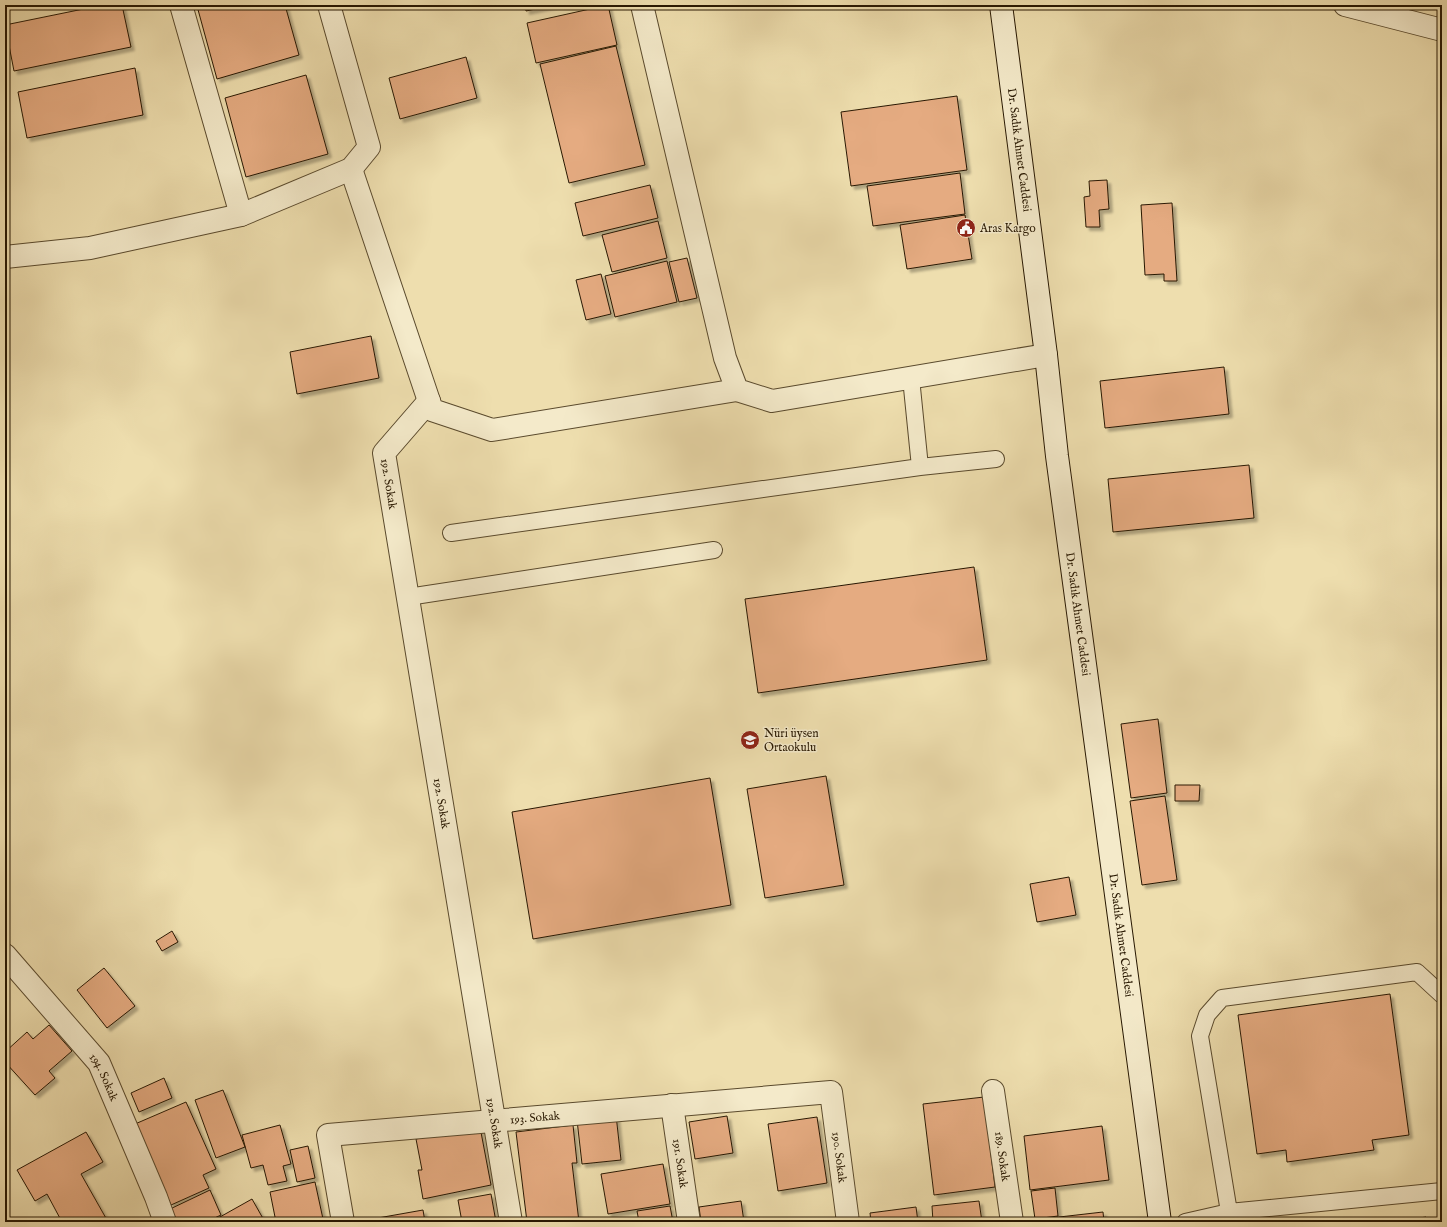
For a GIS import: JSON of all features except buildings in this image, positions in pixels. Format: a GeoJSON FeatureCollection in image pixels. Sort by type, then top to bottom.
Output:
{"type":"FeatureCollection","features":[{"type":"Feature","properties":{"kind":"street"},"geometry":{"type":"LineString","coordinates":[[181,5],[242,215]]}},
{"type":"Feature","properties":{"kind":"street"},"geometry":{"type":"LineString","coordinates":[[5,257],[90,248],[242,215],[351,170],[369,147],[329,5]]}},
{"type":"Feature","properties":{"kind":"street"},"geometry":{"type":"LineString","coordinates":[[642,5],[725,358],[737,390]]}},
{"type":"Feature","properties":{"kind":"street","name":"Dr. Sadık Ahmet Caddesi"},"geometry":{"type":"LineString","coordinates":[[1000,5],[1046,355],[1057,456],[1160,1222]]}},
{"type":"Feature","properties":{"kind":"street"},"geometry":{"type":"LineString","coordinates":[[1350,6],[1442,30]]}},
{"type":"Feature","properties":{"kind":"street"},"geometry":{"type":"LineString","coordinates":[[351,170],[432,410],[492,430],[737,390],[772,401],[1046,355]]}},
{"type":"Feature","properties":{"kind":"street","name":"192. Sokak"},"geometry":{"type":"LineString","coordinates":[[429,401],[384,453],[511,1222]]}},
{"type":"Feature","properties":{"kind":"street","name":"194. Sokak"},"geometry":{"type":"LineString","coordinates":[[5,955],[99,1063],[156,1197],[165,1222]]}},
{"type":"Feature","properties":{"kind":"street","name":"189. Sokak"},"geometry":{"type":"LineString","coordinates":[[993,1091],[1012,1222]]}},
{"type":"Feature","properties":{"kind":"street","name":"193. Sokak"},"geometry":{"type":"LineString","coordinates":[[343,1222],[328,1135],[831,1092]]}},
{"type":"Feature","properties":{"kind":"street","name":"190. Sokak"},"geometry":{"type":"LineString","coordinates":[[831,1092],[848,1222]]}},
{"type":"Feature","properties":{"kind":"street","name":"191. Sokak"},"geometry":{"type":"LineString","coordinates":[[672,1105],[689,1222]]}},
{"type":"Feature","properties":{"kind":"lane"},"geometry":{"type":"LineString","coordinates":[[911,378],[920,467]]}},
{"type":"Feature","properties":{"kind":"lane"},"geometry":{"type":"LineString","coordinates":[[451,533],[920,467],[996,459]]}},
{"type":"Feature","properties":{"kind":"lane"},"geometry":{"type":"LineString","coordinates":[[408,597],[714,550]]}},
{"type":"Feature","properties":{"kind":"lane"},"geometry":{"type":"LineString","coordinates":[[1229,1212],[1200,1036],[1207,1016],[1222,998],[1417,972],[1442,995]]}},
{"type":"Feature","properties":{"kind":"lane"},"geometry":{"type":"LineString","coordinates":[[1186,1222],[1229,1212],[1442,1190]]}},
{"type":"Feature","properties":{"kind":"place","name":"Aras Kargo"},"geometry":{"type":"Point","coordinates":[966,228]}},
{"type":"Feature","properties":{"kind":"place","name":"Nüri üysen Ortaokulu"},"geometry":{"type":"Point","coordinates":[750,740]}}]}
